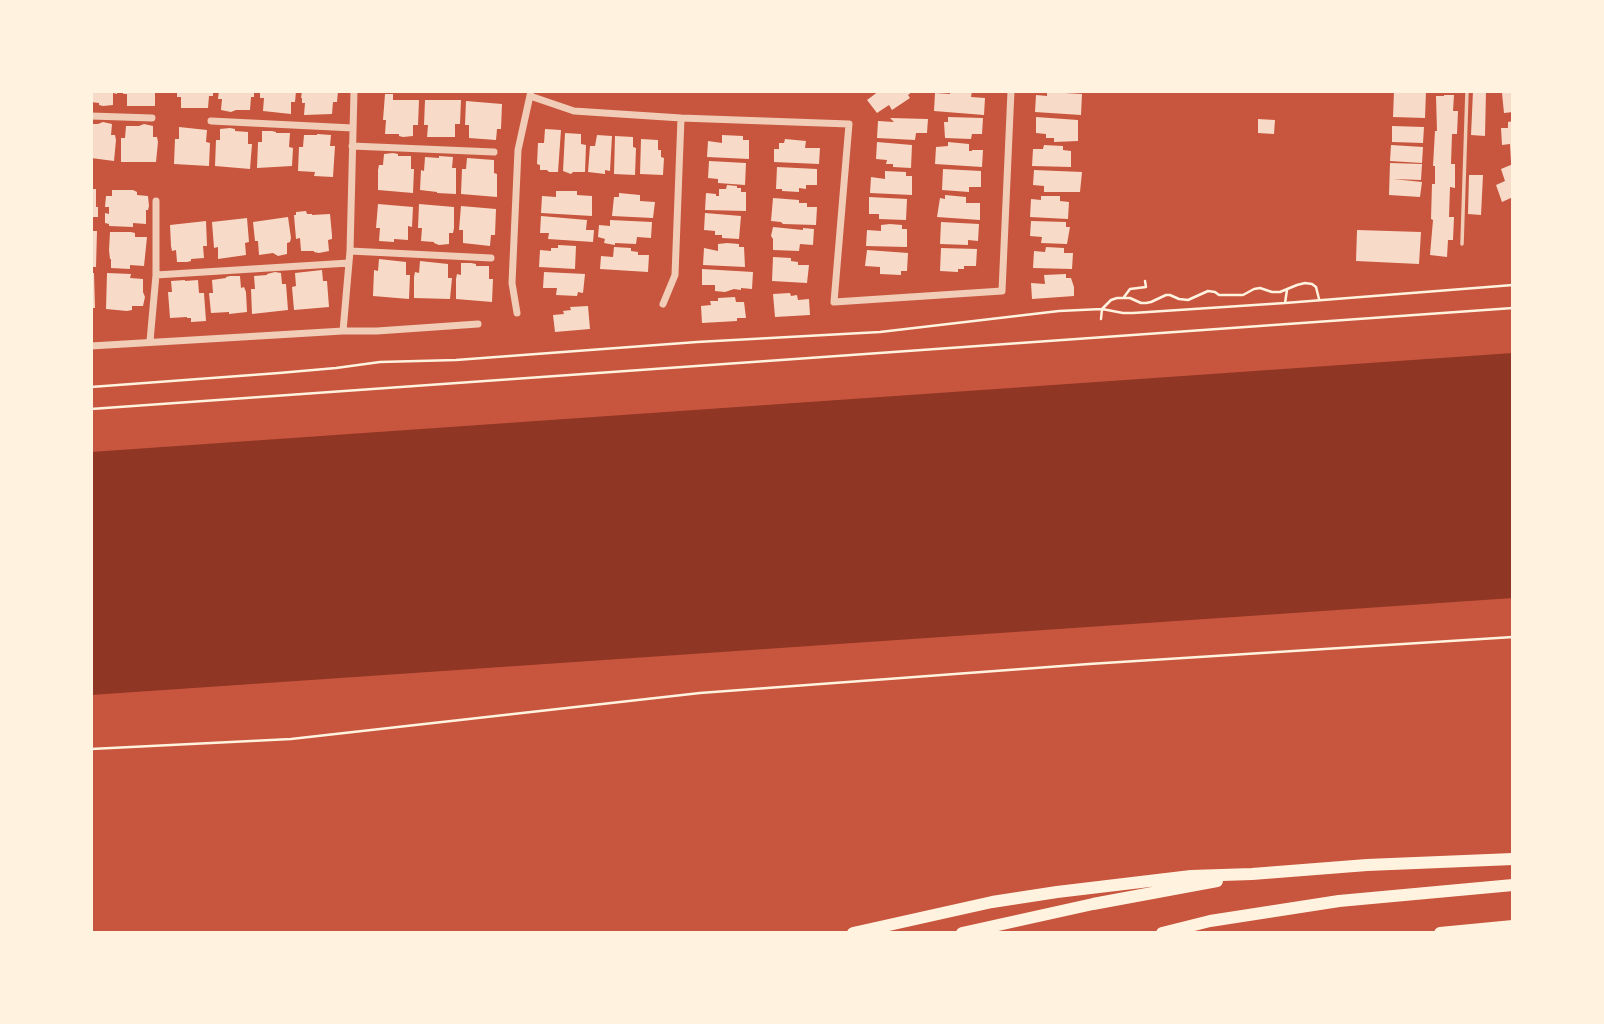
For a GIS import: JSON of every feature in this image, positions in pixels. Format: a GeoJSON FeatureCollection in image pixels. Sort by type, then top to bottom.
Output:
{"type":"FeatureCollection","features":[{"type":"Feature","properties":{"kind":"highway"},"geometry":{"type":"LineString","coordinates":[[853,933],[992,902],[1191,876],[1513,859]]}},
{"type":"Feature","properties":{"kind":"highway"},"geometry":{"type":"LineString","coordinates":[[962,933],[1093,904],[1252,874]]}},
{"type":"Feature","properties":{"kind":"highway"},"geometry":{"type":"LineString","coordinates":[[1162,933],[1210,921],[1339,901],[1513,885]]}},
{"type":"Feature","properties":{"kind":"highway"},"geometry":{"type":"LineString","coordinates":[[1440,933],[1513,926]]}},
{"type":"Feature","properties":{"kind":"street"},"geometry":{"type":"LineString","coordinates":[[343,331],[350,251],[354,91]]}},
{"type":"Feature","properties":{"kind":"street"},"geometry":{"type":"LineString","coordinates":[[517,313],[512,283],[518,150],[530,94],[574,111],[849,124],[834,302],[1002,291],[1011,91]]}},
{"type":"Feature","properties":{"kind":"street"},"geometry":{"type":"LineString","coordinates":[[91,116],[152,118]]}},
{"type":"Feature","properties":{"kind":"street"},"geometry":{"type":"LineString","coordinates":[[663,304],[675,275],[681,118]]}},
{"type":"Feature","properties":{"kind":"street"},"geometry":{"type":"LineString","coordinates":[[211,121],[353,128]]}},
{"type":"Feature","properties":{"kind":"street"},"geometry":{"type":"LineString","coordinates":[[352,146],[494,152]]}},
{"type":"Feature","properties":{"kind":"street"},"geometry":{"type":"LineString","coordinates":[[150,341],[156,275],[156,201]]}},
{"type":"Feature","properties":{"kind":"street"},"geometry":{"type":"LineString","coordinates":[[350,251],[491,258]]}},
{"type":"Feature","properties":{"kind":"street"},"geometry":{"type":"LineString","coordinates":[[156,275],[349,263]]}},
{"type":"Feature","properties":{"kind":"street"},"geometry":{"type":"LineString","coordinates":[[91,346],[478,324]]}},
{"type":"Feature","properties":{"kind":"lane"},"geometry":{"type":"LineString","coordinates":[[1462,244],[1467,91]]}},
{"type":"Feature","properties":{"kind":"path"},"geometry":{"type":"LineString","coordinates":[[1124,298],[1130,289],[1146,287],[1145,281]]}},
{"type":"Feature","properties":{"kind":"path"},"geometry":{"type":"LineString","coordinates":[[1101,319],[1102,309],[1111,300],[1124,298],[1146,303],[1166,295],[1192,299],[1208,291],[1219,295],[1243,295],[1260,288],[1272,292],[1312,284],[1318,290],[1319,300]]}},
{"type":"Feature","properties":{"kind":"path"},"geometry":{"type":"LineString","coordinates":[[91,387],[279,373],[380,362],[456,360],[880,332],[1059,311],[1102,309],[1123,313],[1146,312],[1513,285]]}},
{"type":"Feature","properties":{"kind":"path"},"geometry":{"type":"LineString","coordinates":[[1285,303],[1287,290]]}},
{"type":"Feature","properties":{"kind":"path"},"geometry":{"type":"LineString","coordinates":[[1179,299],[1182,309]]}},
{"type":"Feature","properties":{"kind":"path"},"geometry":{"type":"LineString","coordinates":[[1146,303],[1146,312]]}},
{"type":"Feature","properties":{"kind":"path"},"geometry":{"type":"LineString","coordinates":[[91,409],[1513,308]]}},
{"type":"Feature","properties":{"kind":"path"},"geometry":{"type":"LineString","coordinates":[[91,749],[291,739],[700,693],[1089,664],[1513,638]]}},
{"type":"Feature","properties":{"kind":"shaded area"},"geometry":{"type":"Polygon","coordinates":[[[1513,353],[1513,598],[91,695],[91,452],[1513,353]]]}},
{"type":"Feature","properties":{"kind":"building"},"geometry":{"type":"Polygon","coordinates":[[[91,91],[117,91],[117,94],[113,93],[113,105],[103,106],[91,102],[91,91]]]}},
{"type":"Feature","properties":{"kind":"building"},"geometry":{"type":"Polygon","coordinates":[[[124,91],[155,91],[155,106],[127,106],[127,94],[123,94],[124,91]]]}},
{"type":"Feature","properties":{"kind":"building"},"geometry":{"type":"Polygon","coordinates":[[[177,91],[213,91],[213,96],[209,96],[208,108],[181,108],[181,97],[177,97],[177,91]]]}},
{"type":"Feature","properties":{"kind":"building"},"geometry":{"type":"Polygon","coordinates":[[[219,91],[254,91],[250,110],[221,110],[222,99],[218,99],[219,91]]]}},
{"type":"Feature","properties":{"kind":"building"},"geometry":{"type":"Polygon","coordinates":[[[260,91],[296,91],[295,102],[291,102],[291,114],[263,111],[264,98],[260,98],[260,91]]]}},
{"type":"Feature","properties":{"kind":"building"},"geometry":{"type":"Polygon","coordinates":[[[302,91],[338,91],[332,114],[304,115],[302,91]]]}},
{"type":"Feature","properties":{"kind":"building"},"geometry":{"type":"Polygon","coordinates":[[[879,91],[913,91],[908,95],[910,98],[892,110],[889,105],[877,113],[867,100],[879,91]]]}},
{"type":"Feature","properties":{"kind":"building"},"geometry":{"type":"Polygon","coordinates":[[[950,91],[972,91],[971,97],[985,98],[984,115],[934,111],[935,93],[950,94],[950,91]]]}},
{"type":"Feature","properties":{"kind":"building"},"geometry":{"type":"Polygon","coordinates":[[[1394,91],[1426,91],[1425,118],[1393,117],[1394,91]]]}},
{"type":"Feature","properties":{"kind":"building"},"geometry":{"type":"Polygon","coordinates":[[[1473,91],[1486,91],[1485,136],[1471,135],[1473,91]]]}},
{"type":"Feature","properties":{"kind":"building"},"geometry":{"type":"Polygon","coordinates":[[[1513,91],[1513,112],[1504,113],[1502,93],[1513,91]]]}},
{"type":"Feature","properties":{"kind":"building"},"geometry":{"type":"Polygon","coordinates":[[[1047,92],[1082,94],[1081,115],[1035,112],[1036,95],[1047,96],[1047,92]]]}},
{"type":"Feature","properties":{"kind":"building"},"geometry":{"type":"Polygon","coordinates":[[[385,94],[393,94],[393,100],[419,100],[418,125],[413,125],[413,136],[385,134],[385,94]]]}},
{"type":"Feature","properties":{"kind":"building"},"geometry":{"type":"Polygon","coordinates":[[[1454,95],[1453,111],[1458,111],[1457,134],[1452,134],[1451,164],[1455,164],[1455,188],[1450,187],[1449,217],[1454,217],[1453,240],[1448,240],[1447,257],[1430,255],[1437,131],[1436,96],[1454,95]]]}},
{"type":"Feature","properties":{"kind":"building"},"geometry":{"type":"Polygon","coordinates":[[[425,100],[461,100],[460,124],[455,124],[455,137],[427,137],[428,125],[424,125],[425,100]]]}},
{"type":"Feature","properties":{"kind":"building"},"geometry":{"type":"Polygon","coordinates":[[[466,101],[502,104],[501,129],[497,129],[496,140],[469,138],[469,125],[465,125],[466,101]]]}},
{"type":"Feature","properties":{"kind":"building"},"geometry":{"type":"Polygon","coordinates":[[[948,117],[983,118],[982,134],[972,134],[971,139],[945,138],[944,122],[948,122],[948,117]]]}},
{"type":"Feature","properties":{"kind":"building"},"geometry":{"type":"Polygon","coordinates":[[[1036,117],[1078,120],[1078,141],[1054,142],[1054,138],[1046,138],[1046,134],[1036,133],[1036,117]]]}},
{"type":"Feature","properties":{"kind":"building"},"geometry":{"type":"Polygon","coordinates":[[[890,118],[928,119],[927,133],[916,133],[915,140],[877,138],[878,121],[894,122],[890,118]]]}},
{"type":"Feature","properties":{"kind":"building"},"geometry":{"type":"Polygon","coordinates":[[[1258,119],[1275,120],[1274,134],[1258,133],[1258,119]]]}},
{"type":"Feature","properties":{"kind":"building"},"geometry":{"type":"Polygon","coordinates":[[[1513,121],[1511,162],[1510,144],[1502,145],[1501,128],[1508,128],[1508,122],[1513,121]]]}},
{"type":"Feature","properties":{"kind":"building"},"geometry":{"type":"Polygon","coordinates":[[[91,124],[112,124],[111,135],[115,135],[116,140],[114,161],[91,158],[91,124]]]}},
{"type":"Feature","properties":{"kind":"building"},"geometry":{"type":"Polygon","coordinates":[[[126,126],[153,126],[153,137],[157,137],[156,162],[121,162],[121,138],[125,138],[126,126]]]}},
{"type":"Feature","properties":{"kind":"building"},"geometry":{"type":"Polygon","coordinates":[[[1392,126],[1424,127],[1423,143],[1392,142],[1392,126]]]}},
{"type":"Feature","properties":{"kind":"building"},"geometry":{"type":"Polygon","coordinates":[[[179,127],[207,130],[206,142],[210,143],[209,166],[174,164],[175,139],[179,139],[179,127]]]}},
{"type":"Feature","properties":{"kind":"building"},"geometry":{"type":"Polygon","coordinates":[[[220,129],[248,132],[248,144],[252,144],[250,169],[215,166],[216,140],[220,140],[220,129]]]}},
{"type":"Feature","properties":{"kind":"building"},"geometry":{"type":"Polygon","coordinates":[[[545,129],[561,130],[558,172],[540,170],[540,165],[537,164],[538,143],[544,143],[545,129]]]}},
{"type":"Feature","properties":{"kind":"building"},"geometry":{"type":"Polygon","coordinates":[[[262,131],[290,133],[292,166],[257,168],[258,142],[262,142],[262,131]]]}},
{"type":"Feature","properties":{"kind":"building"},"geometry":{"type":"Polygon","coordinates":[[[565,133],[581,134],[581,144],[586,145],[585,172],[571,174],[563,171],[565,133]]]}},
{"type":"Feature","properties":{"kind":"building"},"geometry":{"type":"Polygon","coordinates":[[[304,135],[331,135],[330,146],[335,146],[333,177],[314,176],[315,172],[298,171],[299,147],[303,147],[304,135]]]}},
{"type":"Feature","properties":{"kind":"building"},"geometry":{"type":"Polygon","coordinates":[[[597,135],[612,136],[610,171],[605,170],[605,174],[588,172],[590,146],[595,146],[597,135]]]}},
{"type":"Feature","properties":{"kind":"building"},"geometry":{"type":"Polygon","coordinates":[[[722,135],[743,136],[743,140],[749,140],[749,159],[707,157],[708,141],[722,143],[722,135]]]}},
{"type":"Feature","properties":{"kind":"building"},"geometry":{"type":"Polygon","coordinates":[[[615,136],[633,137],[633,147],[636,148],[635,175],[614,174],[615,136]]]}},
{"type":"Feature","properties":{"kind":"building"},"geometry":{"type":"Polygon","coordinates":[[[641,139],[658,140],[658,150],[661,150],[661,157],[664,158],[663,175],[640,174],[641,139]]]}},
{"type":"Feature","properties":{"kind":"building"},"geometry":{"type":"Polygon","coordinates":[[[785,139],[806,141],[805,148],[820,148],[819,164],[774,162],[774,149],[779,149],[779,143],[784,143],[785,139]]]}},
{"type":"Feature","properties":{"kind":"building"},"geometry":{"type":"Polygon","coordinates":[[[877,142],[912,145],[911,168],[893,167],[893,164],[886,164],[887,160],[876,159],[877,142]]]}},
{"type":"Feature","properties":{"kind":"building"},"geometry":{"type":"Polygon","coordinates":[[[948,142],[969,144],[969,151],[983,150],[982,167],[935,164],[936,147],[948,146],[948,142]]]}},
{"type":"Feature","properties":{"kind":"building"},"geometry":{"type":"Polygon","coordinates":[[[1044,145],[1063,146],[1063,150],[1071,151],[1071,167],[1032,166],[1033,149],[1043,149],[1044,145]]]}},
{"type":"Feature","properties":{"kind":"building"},"geometry":{"type":"Polygon","coordinates":[[[1391,145],[1423,147],[1422,163],[1390,161],[1391,145]]]}},
{"type":"Feature","properties":{"kind":"building"},"geometry":{"type":"Polygon","coordinates":[[[393,153],[398,156],[411,156],[411,169],[414,169],[413,193],[378,190],[379,165],[383,165],[384,154],[393,153]]]}},
{"type":"Feature","properties":{"kind":"building"},"geometry":{"type":"Polygon","coordinates":[[[425,157],[453,157],[452,168],[456,168],[456,194],[420,190],[425,157]]]}},
{"type":"Feature","properties":{"kind":"building"},"geometry":{"type":"Polygon","coordinates":[[[467,158],[494,160],[497,197],[461,194],[462,169],[466,169],[467,158]]]}},
{"type":"Feature","properties":{"kind":"building"},"geometry":{"type":"Polygon","coordinates":[[[709,161],[746,163],[745,185],[718,183],[718,179],[708,178],[709,161]]]}},
{"type":"Feature","properties":{"kind":"building"},"geometry":{"type":"Polygon","coordinates":[[[1390,163],[1422,164],[1421,180],[1393,179],[1422,182],[1420,197],[1389,195],[1390,163]]]}},
{"type":"Feature","properties":{"kind":"building"},"geometry":{"type":"Polygon","coordinates":[[[1513,164],[1513,197],[1502,202],[1496,185],[1505,181],[1501,169],[1513,164]]]}},
{"type":"Feature","properties":{"kind":"building"},"geometry":{"type":"Polygon","coordinates":[[[777,167],[817,169],[817,185],[806,185],[806,189],[799,188],[799,192],[776,189],[777,167]]]}},
{"type":"Feature","properties":{"kind":"building"},"geometry":{"type":"Polygon","coordinates":[[[943,169],[981,171],[981,187],[969,187],[969,192],[942,190],[943,169]]]}},
{"type":"Feature","properties":{"kind":"building"},"geometry":{"type":"Polygon","coordinates":[[[1034,170],[1082,172],[1080,192],[1044,192],[1044,186],[1033,185],[1034,170]]]}},
{"type":"Feature","properties":{"kind":"building"},"geometry":{"type":"Polygon","coordinates":[[[885,171],[906,172],[906,176],[912,176],[912,195],[870,193],[871,177],[885,179],[885,171]]]}},
{"type":"Feature","properties":{"kind":"building"},"geometry":{"type":"Polygon","coordinates":[[[1469,175],[1483,175],[1481,215],[1468,214],[1469,175]]]}},
{"type":"Feature","properties":{"kind":"building"},"geometry":{"type":"Polygon","coordinates":[[[727,185],[737,186],[741,188],[741,192],[746,192],[746,211],[705,210],[706,193],[719,196],[719,189],[726,189],[727,185]]]}},
{"type":"Feature","properties":{"kind":"building"},"geometry":{"type":"Polygon","coordinates":[[[91,189],[96,189],[98,217],[91,217],[91,189]]]}},
{"type":"Feature","properties":{"kind":"building"},"geometry":{"type":"Polygon","coordinates":[[[112,190],[133,190],[137,195],[148,196],[146,224],[133,223],[133,227],[109,226],[105,223],[105,213],[109,214],[109,207],[105,207],[106,196],[112,196],[112,190]]]}},
{"type":"Feature","properties":{"kind":"building"},"geometry":{"type":"Polygon","coordinates":[[[556,191],[577,191],[577,195],[592,196],[592,216],[541,213],[542,196],[556,197],[556,191]]]}},
{"type":"Feature","properties":{"kind":"building"},"geometry":{"type":"Polygon","coordinates":[[[619,193],[640,195],[640,201],[655,202],[653,218],[612,216],[614,197],[619,197],[619,193]]]}},
{"type":"Feature","properties":{"kind":"building"},"geometry":{"type":"Polygon","coordinates":[[[945,195],[966,197],[966,203],[980,203],[980,220],[937,217],[940,198],[945,199],[945,195]]]}},
{"type":"Feature","properties":{"kind":"building"},"geometry":{"type":"Polygon","coordinates":[[[1041,196],[1060,196],[1060,201],[1069,202],[1068,219],[1030,217],[1031,199],[1041,200],[1041,196]]]}},
{"type":"Feature","properties":{"kind":"building"},"geometry":{"type":"Polygon","coordinates":[[[869,197],[907,199],[906,220],[879,219],[879,214],[869,214],[869,197]]]}},
{"type":"Feature","properties":{"kind":"building"},"geometry":{"type":"Polygon","coordinates":[[[773,198],[799,200],[799,203],[807,203],[807,207],[817,207],[816,225],[771,221],[773,198]]]}},
{"type":"Feature","properties":{"kind":"building"},"geometry":{"type":"Polygon","coordinates":[[[378,204],[413,207],[408,240],[379,241],[380,228],[376,228],[378,204]]]}},
{"type":"Feature","properties":{"kind":"building"},"geometry":{"type":"Polygon","coordinates":[[[419,204],[454,207],[454,228],[453,233],[449,233],[449,244],[421,241],[422,228],[418,228],[419,204]]]}},
{"type":"Feature","properties":{"kind":"building"},"geometry":{"type":"Polygon","coordinates":[[[461,206],[496,209],[495,235],[491,235],[490,246],[463,243],[463,230],[459,230],[461,206]]]}},
{"type":"Feature","properties":{"kind":"building"},"geometry":{"type":"Polygon","coordinates":[[[306,211],[312,215],[330,214],[332,239],[328,240],[329,251],[301,251],[300,238],[296,239],[294,215],[296,212],[306,211]]]}},
{"type":"Feature","properties":{"kind":"building"},"geometry":{"type":"Polygon","coordinates":[[[705,213],[741,216],[739,239],[722,238],[722,235],[715,235],[715,231],[704,230],[705,213]]]}},
{"type":"Feature","properties":{"kind":"building"},"geometry":{"type":"Polygon","coordinates":[[[541,216],[587,220],[586,230],[594,230],[593,242],[548,239],[549,233],[540,233],[541,216]]]}},
{"type":"Feature","properties":{"kind":"building"},"geometry":{"type":"Polygon","coordinates":[[[288,217],[291,238],[287,243],[287,254],[259,255],[253,222],[288,217]]]}},
{"type":"Feature","properties":{"kind":"building"},"geometry":{"type":"Polygon","coordinates":[[[247,218],[249,242],[245,243],[246,255],[218,259],[218,247],[214,248],[212,222],[247,218]]]}},
{"type":"Feature","properties":{"kind":"building"},"geometry":{"type":"Polygon","coordinates":[[[610,220],[652,222],[651,238],[637,237],[636,244],[604,243],[605,239],[598,237],[599,225],[610,226],[610,220]]]}},
{"type":"Feature","properties":{"kind":"building"},"geometry":{"type":"Polygon","coordinates":[[[206,221],[207,246],[203,246],[204,258],[177,262],[176,250],[172,251],[171,246],[170,225],[206,221]]]}},
{"type":"Feature","properties":{"kind":"building"},"geometry":{"type":"Polygon","coordinates":[[[1031,221],[1066,222],[1066,227],[1070,227],[1067,244],[1041,243],[1042,237],[1030,236],[1031,221]]]}},
{"type":"Feature","properties":{"kind":"building"},"geometry":{"type":"Polygon","coordinates":[[[941,222],[979,224],[978,241],[968,240],[968,245],[940,244],[941,222]]]}},
{"type":"Feature","properties":{"kind":"building"},"geometry":{"type":"Polygon","coordinates":[[[881,225],[902,225],[902,229],[907,229],[907,247],[866,246],[867,230],[881,231],[881,225]]]}},
{"type":"Feature","properties":{"kind":"building"},"geometry":{"type":"Polygon","coordinates":[[[773,227],[814,229],[813,245],[800,244],[799,251],[773,250],[773,227]]]}},
{"type":"Feature","properties":{"kind":"building"},"geometry":{"type":"Polygon","coordinates":[[[1357,230],[1421,232],[1419,264],[1356,261],[1357,230]]]}},
{"type":"Feature","properties":{"kind":"building"},"geometry":{"type":"Polygon","coordinates":[[[91,231],[97,231],[96,267],[91,267],[91,231]]]}},
{"type":"Feature","properties":{"kind":"building"},"geometry":{"type":"Polygon","coordinates":[[[110,232],[131,232],[135,233],[135,237],[147,237],[144,266],[130,265],[130,269],[111,268],[110,232]]]}},
{"type":"Feature","properties":{"kind":"building"},"geometry":{"type":"Polygon","coordinates":[[[718,244],[744,247],[745,267],[703,265],[704,248],[718,251],[718,244]]]}},
{"type":"Feature","properties":{"kind":"building"},"geometry":{"type":"Polygon","coordinates":[[[558,245],[576,246],[575,269],[539,267],[540,250],[551,251],[551,248],[558,248],[558,245]]]}},
{"type":"Feature","properties":{"kind":"building"},"geometry":{"type":"Polygon","coordinates":[[[614,247],[631,248],[631,251],[638,252],[638,255],[649,255],[648,272],[600,269],[601,256],[613,257],[614,247]]]}},
{"type":"Feature","properties":{"kind":"building"},"geometry":{"type":"Polygon","coordinates":[[[1046,247],[1064,248],[1064,253],[1073,253],[1072,269],[1033,268],[1034,251],[1045,252],[1046,247]]]}},
{"type":"Feature","properties":{"kind":"building"},"geometry":{"type":"Polygon","coordinates":[[[941,248],[977,249],[976,266],[964,266],[964,269],[958,269],[958,272],[940,271],[941,248]]]}},
{"type":"Feature","properties":{"kind":"building"},"geometry":{"type":"Polygon","coordinates":[[[867,250],[908,253],[907,271],[901,271],[901,275],[880,274],[880,267],[865,266],[867,250]]]}},
{"type":"Feature","properties":{"kind":"building"},"geometry":{"type":"Polygon","coordinates":[[[773,257],[791,258],[791,261],[798,262],[798,265],[809,265],[807,283],[772,281],[773,257]]]}},
{"type":"Feature","properties":{"kind":"building"},"geometry":{"type":"Polygon","coordinates":[[[379,259],[406,262],[406,275],[410,275],[409,299],[373,296],[374,270],[378,271],[379,259]]]}},
{"type":"Feature","properties":{"kind":"building"},"geometry":{"type":"Polygon","coordinates":[[[420,261],[448,264],[448,278],[452,278],[450,299],[414,298],[414,277],[415,272],[419,273],[420,261]]]}},
{"type":"Feature","properties":{"kind":"building"},"geometry":{"type":"Polygon","coordinates":[[[461,263],[489,266],[489,279],[493,279],[492,302],[456,299],[456,279],[457,274],[461,275],[461,263]]]}},
{"type":"Feature","properties":{"kind":"building"},"geometry":{"type":"Polygon","coordinates":[[[702,269],[753,272],[752,289],[715,291],[715,285],[702,285],[702,269]]]}},
{"type":"Feature","properties":{"kind":"building"},"geometry":{"type":"Polygon","coordinates":[[[322,270],[323,281],[327,281],[329,307],[294,310],[292,287],[296,286],[295,273],[322,270]]]}},
{"type":"Feature","properties":{"kind":"building"},"geometry":{"type":"Polygon","coordinates":[[[544,272],[585,274],[583,293],[578,292],[577,296],[556,295],[557,288],[543,288],[544,272]]]}},
{"type":"Feature","properties":{"kind":"building"},"geometry":{"type":"Polygon","coordinates":[[[91,273],[94,273],[95,308],[91,308],[91,273]]]}},
{"type":"Feature","properties":{"kind":"building"},"geometry":{"type":"Polygon","coordinates":[[[107,273],[131,274],[130,278],[143,279],[143,306],[132,306],[132,310],[127,311],[106,309],[107,273]]]}},
{"type":"Feature","properties":{"kind":"building"},"geometry":{"type":"Polygon","coordinates":[[[281,273],[282,284],[286,284],[288,310],[252,314],[251,289],[255,289],[254,276],[281,273]]]}},
{"type":"Feature","properties":{"kind":"building"},"geometry":{"type":"Polygon","coordinates":[[[1066,274],[1066,278],[1071,278],[1074,296],[1032,299],[1031,283],[1045,284],[1044,275],[1066,274]]]}},
{"type":"Feature","properties":{"kind":"building"},"geometry":{"type":"Polygon","coordinates":[[[240,276],[241,288],[244,287],[246,292],[247,312],[211,313],[209,293],[213,293],[212,280],[240,276]]]}},
{"type":"Feature","properties":{"kind":"building"},"geometry":{"type":"Polygon","coordinates":[[[198,280],[199,293],[204,293],[206,321],[191,322],[191,318],[187,317],[170,318],[168,292],[172,292],[171,281],[198,280]]]}},
{"type":"Feature","properties":{"kind":"building"},"geometry":{"type":"Polygon","coordinates":[[[790,293],[791,296],[797,295],[798,300],[809,299],[810,315],[775,317],[773,294],[790,293]]]}},
{"type":"Feature","properties":{"kind":"building"},"geometry":{"type":"Polygon","coordinates":[[[735,297],[736,302],[744,302],[746,318],[702,323],[701,306],[711,305],[710,301],[718,301],[718,298],[735,297]]]}},
{"type":"Feature","properties":{"kind":"building"},"geometry":{"type":"Polygon","coordinates":[[[588,306],[590,329],[555,332],[553,315],[564,314],[563,311],[571,310],[570,307],[588,306]]]}}]}
